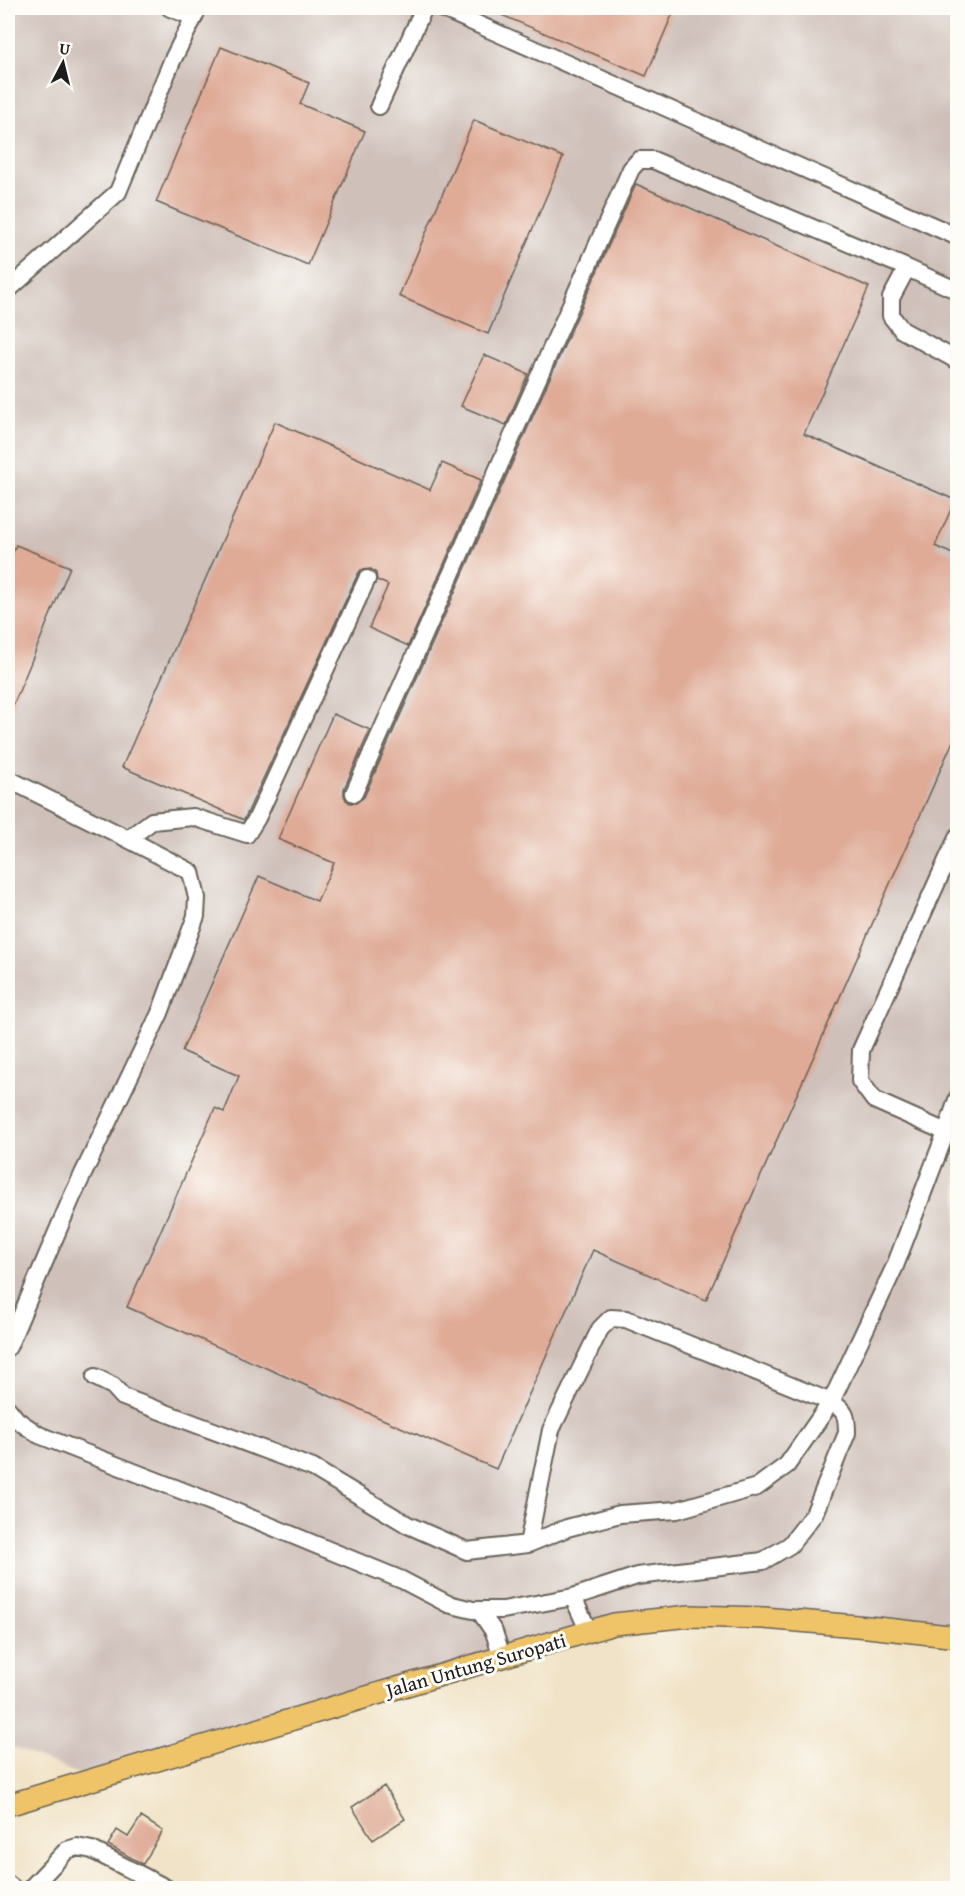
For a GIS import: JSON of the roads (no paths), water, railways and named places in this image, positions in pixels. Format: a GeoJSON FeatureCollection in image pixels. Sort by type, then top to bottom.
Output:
{"type":"FeatureCollection","features":[{"type":"Feature","properties":{"kind":"main road","name":"Jalan Untung Suropati"},"geometry":{"type":"LineString","coordinates":[[8,1805],[614,1624],[690,1616],[764,1618],[957,1637]]}},
{"type":"Feature","properties":{"kind":"street"},"geometry":{"type":"LineString","coordinates":[[8,290],[118,192],[172,61],[196,12],[170,8]]}},
{"type":"Feature","properties":{"kind":"street"},"geometry":{"type":"LineString","coordinates":[[379,106],[424,8]]}},
{"type":"Feature","properties":{"kind":"street"},"geometry":{"type":"LineString","coordinates":[[441,8],[957,237]]}},
{"type":"Feature","properties":{"kind":"street"},"geometry":{"type":"LineString","coordinates":[[354,793],[631,169],[639,160],[652,160],[957,291]]}},
{"type":"Feature","properties":{"kind":"street"},"geometry":{"type":"LineString","coordinates":[[907,268],[891,298],[891,316],[902,330],[957,361]]}},
{"type":"Feature","properties":{"kind":"street"},"geometry":{"type":"LineString","coordinates":[[128,839],[152,821],[193,817],[247,834],[257,818],[367,579]]}},
{"type":"Feature","properties":{"kind":"street"},"geometry":{"type":"LineString","coordinates":[[8,779],[191,872],[197,898],[196,916],[160,1013],[72,1197],[8,1347]]}},
{"type":"Feature","properties":{"kind":"street"},"geometry":{"type":"LineString","coordinates":[[946,1132],[874,1100],[860,1081],[861,1050],[957,836]]}},
{"type":"Feature","properties":{"kind":"street"},"geometry":{"type":"LineString","coordinates":[[95,1377],[113,1386],[123,1397],[313,1467],[408,1525],[467,1551],[528,1544],[567,1528],[620,1514],[677,1510],[757,1487],[787,1465],[831,1402],[895,1266],[957,1097]]}},
{"type":"Feature","properties":{"kind":"street"},"geometry":{"type":"LineString","coordinates":[[8,1409],[17,1420],[39,1435],[225,1507],[402,1580],[448,1604],[472,1610],[503,1610],[573,1597],[637,1576],[763,1561],[790,1545],[814,1514],[847,1433],[847,1420],[843,1409],[831,1402],[626,1319],[611,1318],[600,1329],[551,1430],[528,1544]]}},
{"type":"Feature","properties":{"kind":"street"},"geometry":{"type":"LineString","coordinates":[[573,1597],[588,1632]]}},
{"type":"Feature","properties":{"kind":"street"},"geometry":{"type":"LineString","coordinates":[[479,1610],[494,1632],[502,1657]]}},
{"type":"Feature","properties":{"kind":"street"},"geometry":{"type":"LineString","coordinates":[[31,1888],[66,1850],[77,1846],[92,1850],[166,1888]]}},
{"type":"Feature","properties":{"kind":"street"},"geometry":{"type":"LineString","coordinates":[[8,1884],[13,1888]]}}]}
